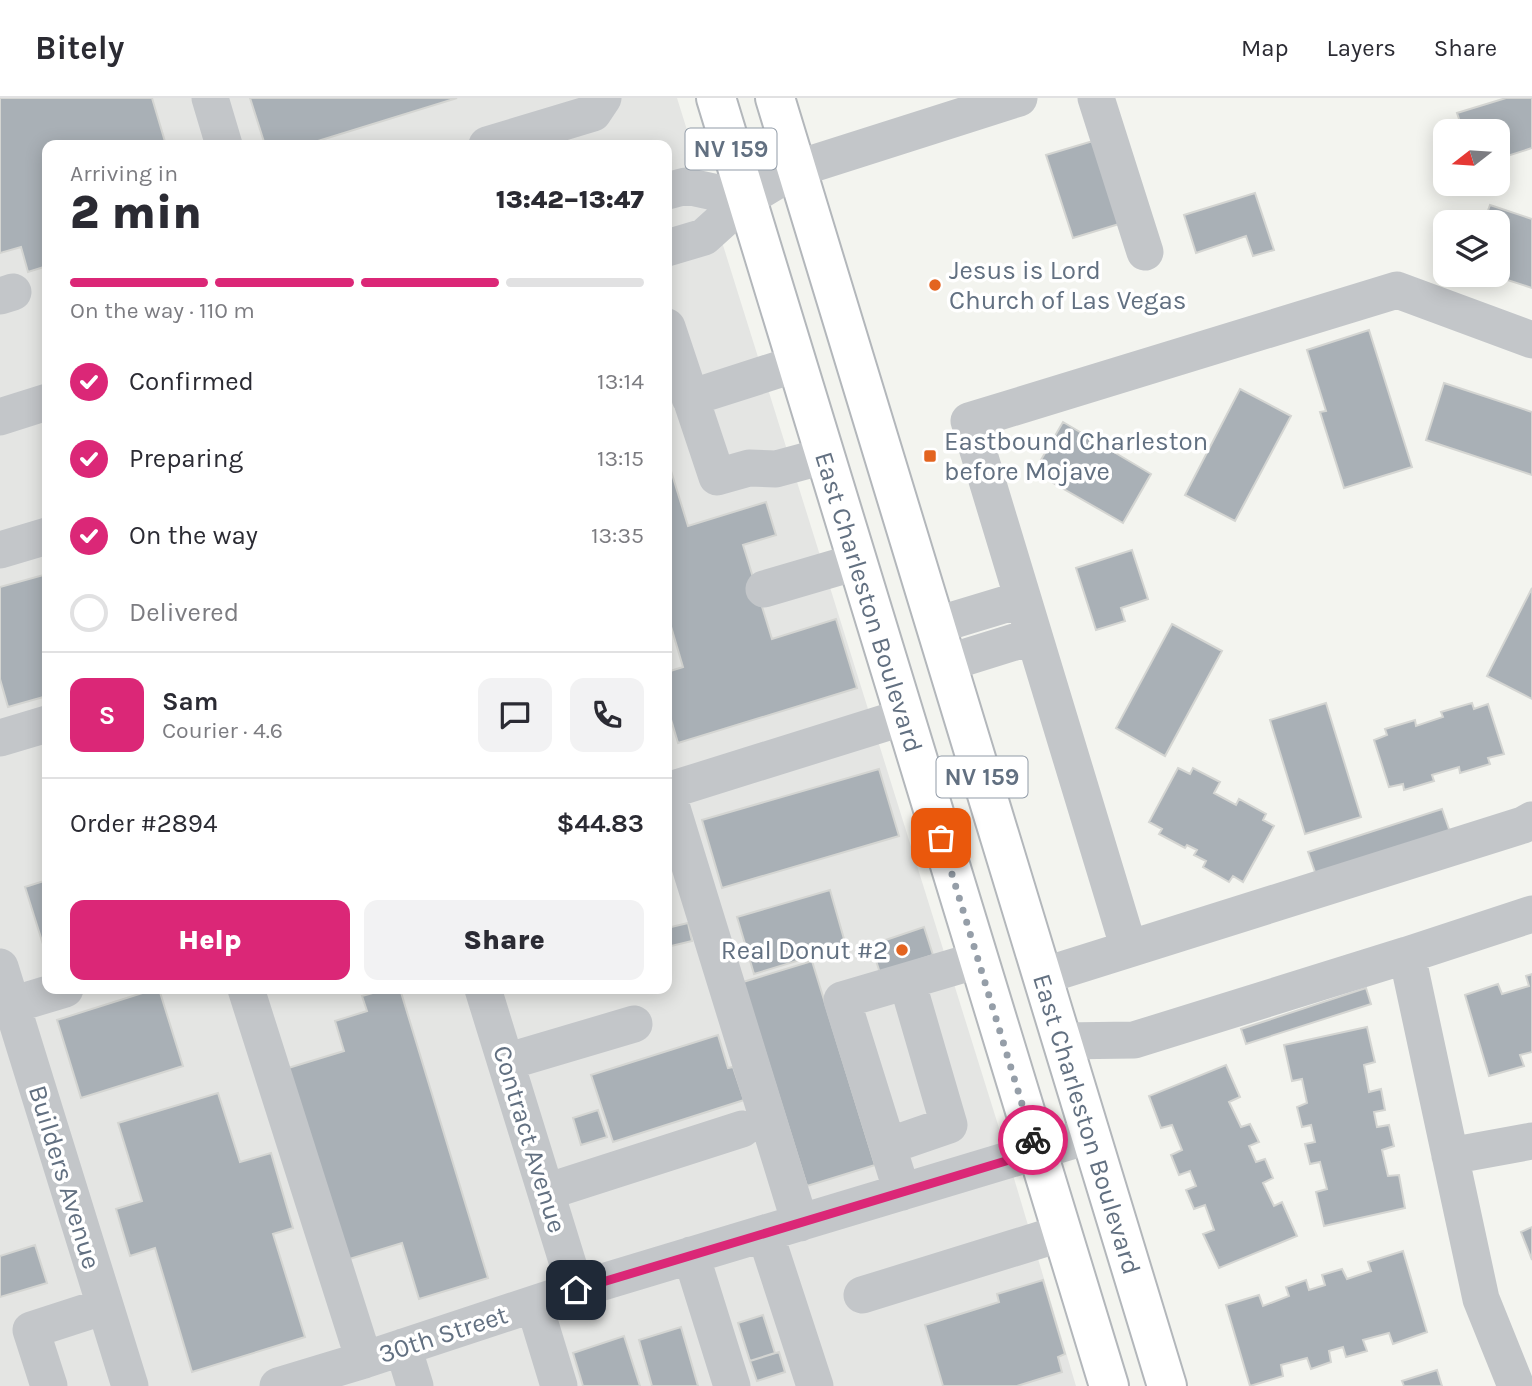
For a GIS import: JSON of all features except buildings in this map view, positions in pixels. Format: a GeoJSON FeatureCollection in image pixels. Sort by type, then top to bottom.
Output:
{"type":"FeatureCollection","features":[{"type":"Feature","properties":{"kind":"main road","name":"East Charleston Boulevard"},"geometry":{"type":"LineString","coordinates":[[716,98],[772,183],[937,625],[1167,1386]]}},
{"type":"Feature","properties":{"kind":"main road","name":"East Charleston Boulevard"},"geometry":{"type":"LineString","coordinates":[[775,98],[772,183],[796,364],[1109,1386]]}},
{"type":"Feature","properties":{"kind":"street"},"geometry":{"type":"LineString","coordinates":[[210,98],[223,140]]}},
{"type":"Feature","properties":{"kind":"street"},"geometry":{"type":"LineString","coordinates":[[504,140],[593,113],[603,98]]}},
{"type":"Feature","properties":{"kind":"street"},"geometry":{"type":"LineString","coordinates":[[672,190],[685,186],[772,183],[1019,98]]}},
{"type":"Feature","properties":{"kind":"street"},"geometry":{"type":"LineString","coordinates":[[1096,98],[1145,252]]}},
{"type":"Feature","properties":{"kind":"street"},"geometry":{"type":"LineString","coordinates":[[672,247],[704,237],[772,183]]}},
{"type":"Feature","properties":{"kind":"street"},"geometry":{"type":"LineString","coordinates":[[1129,949],[969,421],[1398,290],[1532,340]]}},
{"type":"Feature","properties":{"kind":"street"},"geometry":{"type":"LineString","coordinates":[[672,342],[717,477],[749,468],[776,468],[824,456]]}},
{"type":"Feature","properties":{"kind":"street"},"geometry":{"type":"LineString","coordinates":[[690,398],[796,364]]}},
{"type":"Feature","properties":{"kind":"street"},"geometry":{"type":"LineString","coordinates":[[0,417],[42,404]]}},
{"type":"Feature","properties":{"kind":"street"},"geometry":{"type":"LineString","coordinates":[[0,550],[42,537]]}},
{"type":"Feature","properties":{"kind":"street"},"geometry":{"type":"LineString","coordinates":[[764,589],[856,562]]}},
{"type":"Feature","properties":{"kind":"street"},"geometry":{"type":"LineString","coordinates":[[937,625],[1023,599]]}},
{"type":"Feature","properties":{"kind":"street"},"geometry":{"type":"LineString","coordinates":[[947,663],[1034,636]]}},
{"type":"Feature","properties":{"kind":"street"},"geometry":{"type":"LineString","coordinates":[[672,789],[904,717]]}},
{"type":"Feature","properties":{"kind":"street"},"geometry":{"type":"LineString","coordinates":[[0,738],[42,725]]}},
{"type":"Feature","properties":{"kind":"street"},"geometry":{"type":"LineString","coordinates":[[672,807],[800,1223]]}},
{"type":"Feature","properties":{"kind":"street"},"geometry":{"type":"LineString","coordinates":[[1043,976],[1532,820]]}},
{"type":"Feature","properties":{"kind":"street"},"geometry":{"type":"LineString","coordinates":[[1062,1041],[1134,1040],[1532,914]]}},
{"type":"Feature","properties":{"kind":"street"},"geometry":{"type":"LineString","coordinates":[[1406,955],[1481,1299],[1516,1386]]}},
{"type":"Feature","properties":{"kind":"street"},"geometry":{"type":"LineString","coordinates":[[902,1192],[842,1000],[978,960]]}},
{"type":"Feature","properties":{"kind":"street","name":"Builders Avenue"},"geometry":{"type":"LineString","coordinates":[[0,967],[12,1005],[15,1067],[105,1306],[130,1386]]}},
{"type":"Feature","properties":{"kind":"street"},"geometry":{"type":"LineString","coordinates":[[888,1146],[949,1125],[907,981]]}},
{"type":"Feature","properties":{"kind":"street"},"geometry":{"type":"LineString","coordinates":[[12,1005],[48,994]]}},
{"type":"Feature","properties":{"kind":"street"},"geometry":{"type":"LineString","coordinates":[[248,994],[364,1360]]}},
{"type":"Feature","properties":{"kind":"street","name":"Contract Avenue"},"geometry":{"type":"LineString","coordinates":[[485,994],[576,1290]]}},
{"type":"Feature","properties":{"kind":"street"},"geometry":{"type":"LineString","coordinates":[[506,1062],[634,1024]]}},
{"type":"Feature","properties":{"kind":"street"},"geometry":{"type":"LineString","coordinates":[[546,1192],[742,1129]]}},
{"type":"Feature","properties":{"kind":"street","name":"30th Street"},"geometry":{"type":"LineString","coordinates":[[278,1386],[576,1290],[1091,1135]]}},
{"type":"Feature","properties":{"kind":"street"},"geometry":{"type":"LineString","coordinates":[[1450,1156],[1532,1141]]}},
{"type":"Feature","properties":{"kind":"street"},"geometry":{"type":"LineString","coordinates":[[765,1233],[816,1386]]}},
{"type":"Feature","properties":{"kind":"street"},"geometry":{"type":"LineString","coordinates":[[862,1295],[1062,1233]]}},
{"type":"Feature","properties":{"kind":"street"},"geometry":{"type":"LineString","coordinates":[[691,1255],[732,1386]]}},
{"type":"Feature","properties":{"kind":"street"},"geometry":{"type":"LineString","coordinates":[[534,1304],[559,1386]]}},
{"type":"Feature","properties":{"kind":"street"},"geometry":{"type":"LineString","coordinates":[[49,1386],[31,1330],[105,1306]]}},
{"type":"Feature","properties":{"kind":"street"},"geometry":{"type":"LineString","coordinates":[[403,1347],[415,1386]]}},
{"type":"Feature","properties":{"kind":"shaded area"},"geometry":{"type":"Polygon","coordinates":[[[0,98],[677,98],[999,1128],[1076,1386],[0,1386],[0,98]]]}},
{"type":"Feature","properties":{"kind":"way so far"},"geometry":{"type":"LineString","coordinates":[[941,838],[1033,1140]]}},
{"type":"Feature","properties":{"kind":"place","name":"Jesus is Lord Church of Las Vegas"},"geometry":{"type":"Point","coordinates":[935,285]}},
{"type":"Feature","properties":{"kind":"place","name":"Eastbound Charleston before Mojave"},"geometry":{"type":"Point","coordinates":[930,456]}},
{"type":"Feature","properties":{"kind":"place","name":"Real Donut #2"},"geometry":{"type":"Point","coordinates":[902,950]}},
{"type":"Feature","properties":{"kind":"route"},"geometry":{"type":"LineString","coordinates":[[576,1290],[1036,1152],[1033,1140]]}}]}
